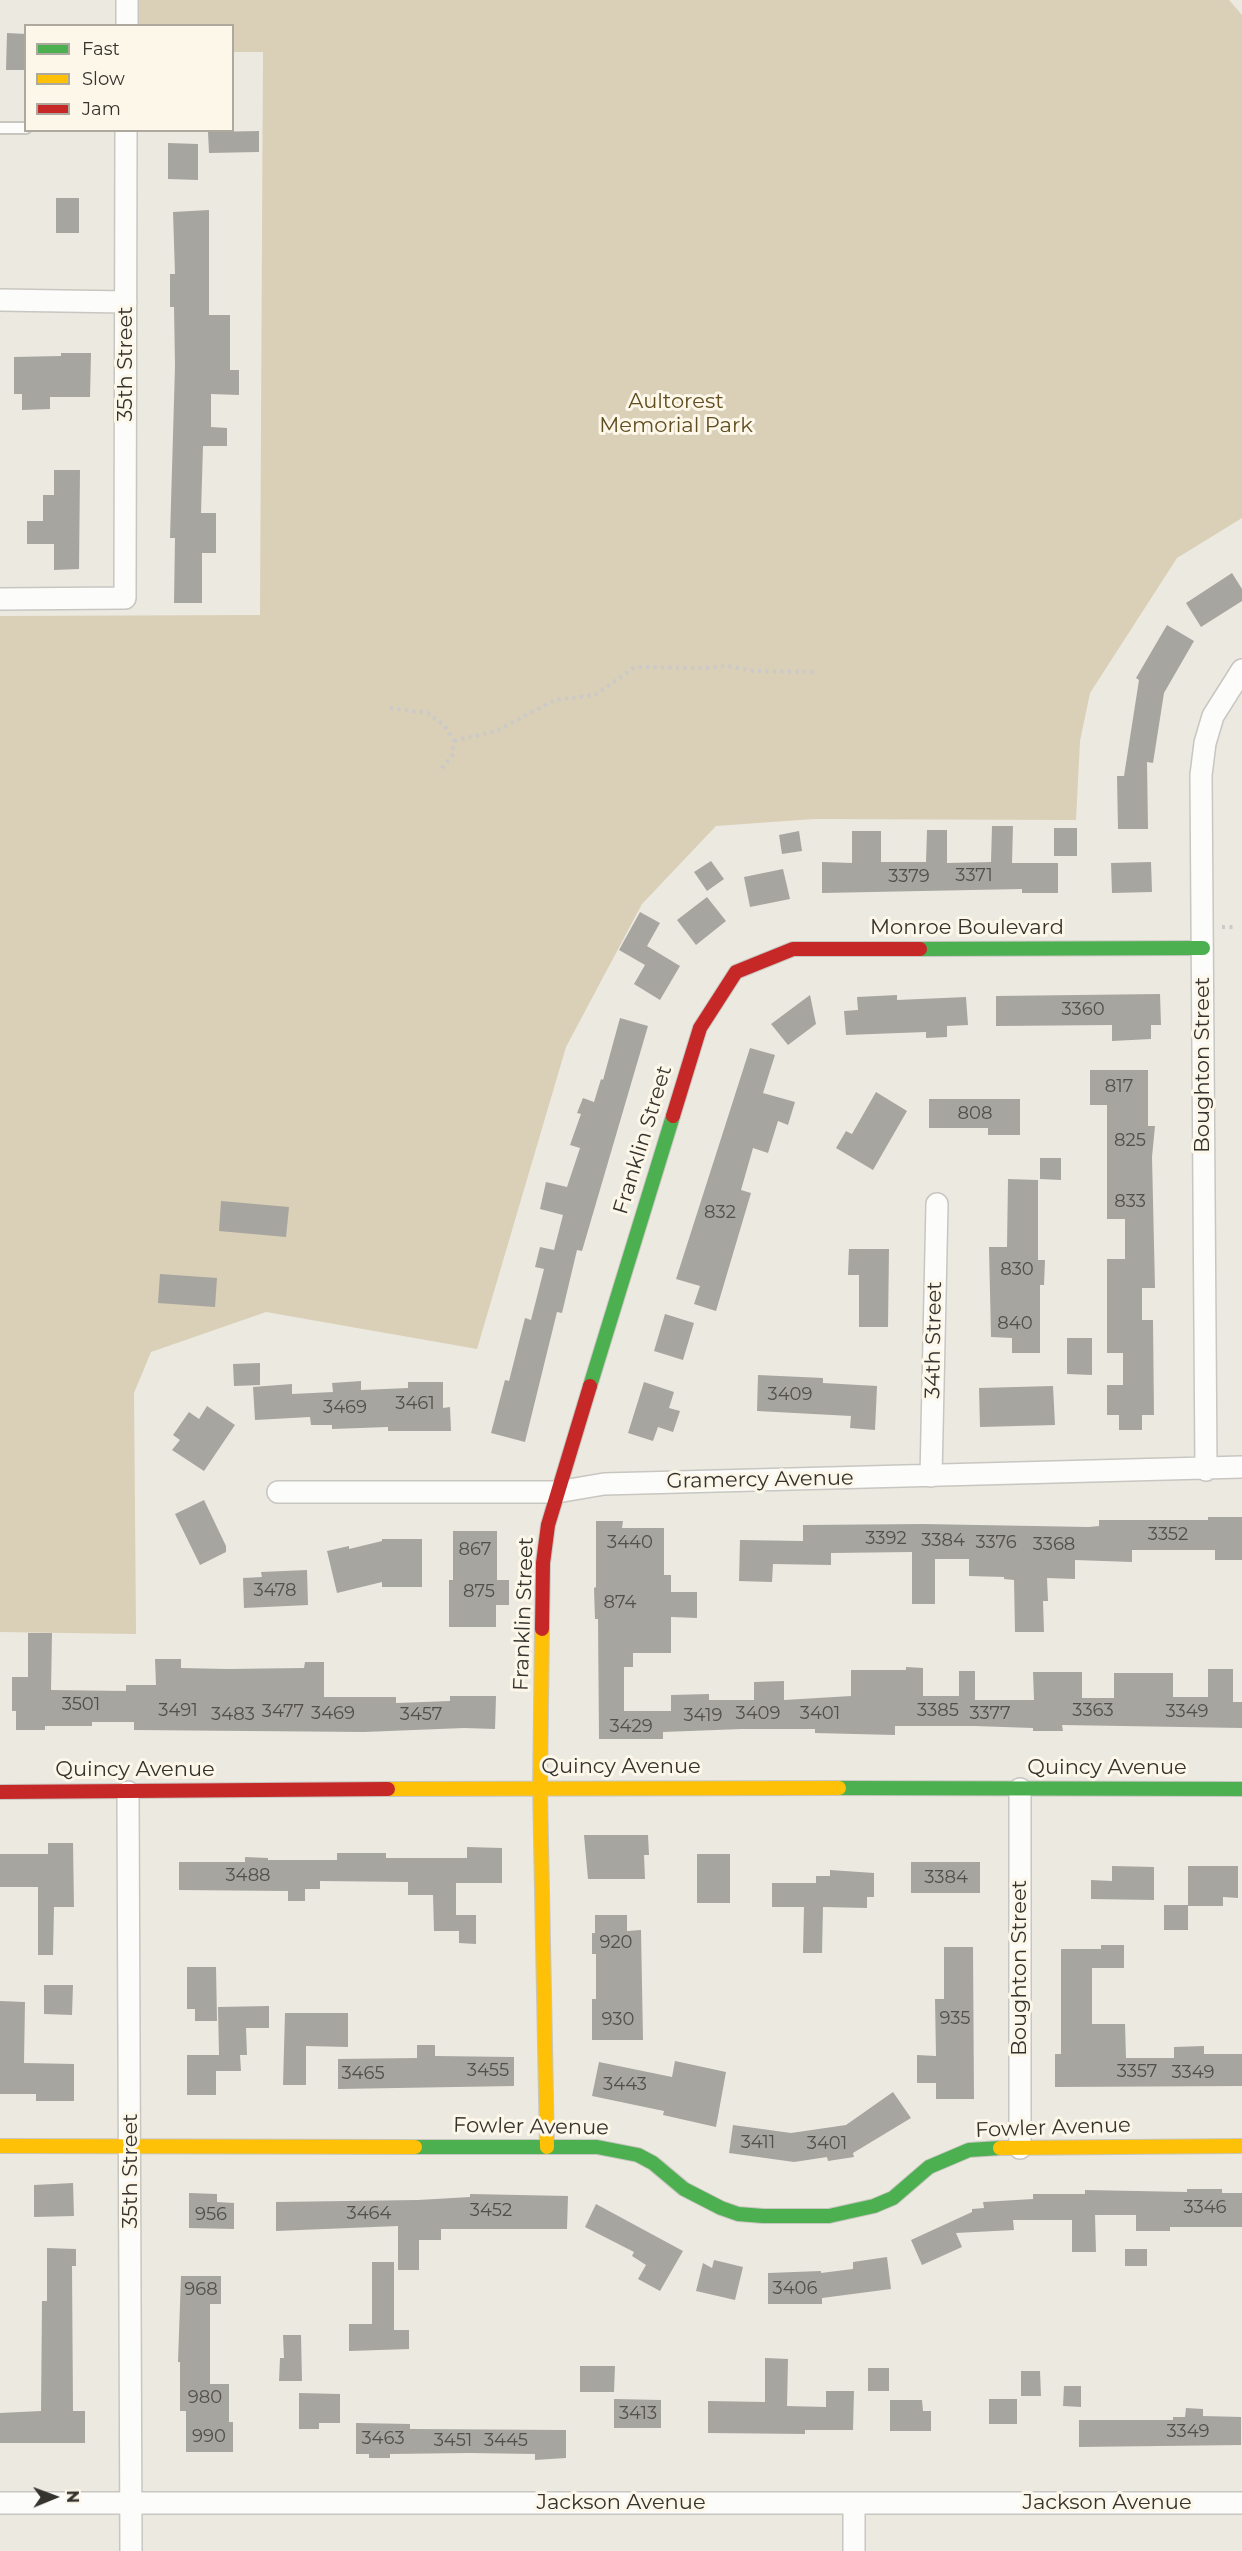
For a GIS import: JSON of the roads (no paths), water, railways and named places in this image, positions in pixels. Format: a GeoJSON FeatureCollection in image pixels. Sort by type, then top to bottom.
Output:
{"type":"FeatureCollection","features":[{"type":"Feature","properties":{"kind":"street"},"geometry":{"type":"LineString","coordinates":[[127,0],[127,24]]}},
{"type":"Feature","properties":{"kind":"street","name":"35th Street"},"geometry":{"type":"LineString","coordinates":[[0,599],[125,598],[126,132]]}},
{"type":"Feature","properties":{"kind":"street"},"geometry":{"type":"LineString","coordinates":[[0,300],[126,302]]}},
{"type":"Feature","properties":{"kind":"street","name":"Boughton Street"},"geometry":{"type":"LineString","coordinates":[[1206,1470],[1201,775],[1205,743],[1213,716],[1242,670]]}},
{"type":"Feature","properties":{"kind":"street","name":"Monroe Boulevard"},"geometry":{"type":"LineString","coordinates":[[736,972],[793,949],[1203,948]]}},
{"type":"Feature","properties":{"kind":"street","name":"Franklin Street"},"geometry":{"type":"LineString","coordinates":[[547,2147],[540,1788],[543,1563],[557,1492],[700,1028],[736,972]]}},
{"type":"Feature","properties":{"kind":"street","name":"34th Street"},"geometry":{"type":"LineString","coordinates":[[931,1476],[937,1204]]}},
{"type":"Feature","properties":{"kind":"street","name":"Gramercy Avenue"},"geometry":{"type":"LineString","coordinates":[[278,1492],[557,1492],[604,1484],[1206,1470],[1242,1467]]}},
{"type":"Feature","properties":{"kind":"street","name":"Quincy Avenue"},"geometry":{"type":"LineString","coordinates":[[0,1792],[540,1788],[1242,1789]]}},
{"type":"Feature","properties":{"kind":"street","name":"Boughton Street"},"geometry":{"type":"LineString","coordinates":[[1020,1789],[1020,2148]]}},
{"type":"Feature","properties":{"kind":"street","name":"35th Street"},"geometry":{"type":"LineString","coordinates":[[128,1792],[131,2551]]}},
{"type":"Feature","properties":{"kind":"street","name":"Fowler Avenue"},"geometry":{"type":"LineString","coordinates":[[0,2146],[597,2147],[638,2155],[703,2200],[738,2214],[829,2216],[852,2212],[893,2198],[929,2167],[950,2157],[989,2148],[1242,2146]]}},
{"type":"Feature","properties":{"kind":"street","name":"Jackson Avenue"},"geometry":{"type":"LineString","coordinates":[[0,2503],[1242,2503]]}},
{"type":"Feature","properties":{"kind":"street"},"geometry":{"type":"LineString","coordinates":[[854,2503],[854,2551]]}},
{"type":"Feature","properties":{"kind":"lane"},"geometry":{"type":"LineString","coordinates":[[0,129],[24,128]]}},
{"type":"Feature","properties":{"kind":"park label","name":"Aultorest Memorial Park"},"geometry":{"type":"Point","coordinates":[676,414]}}]}
